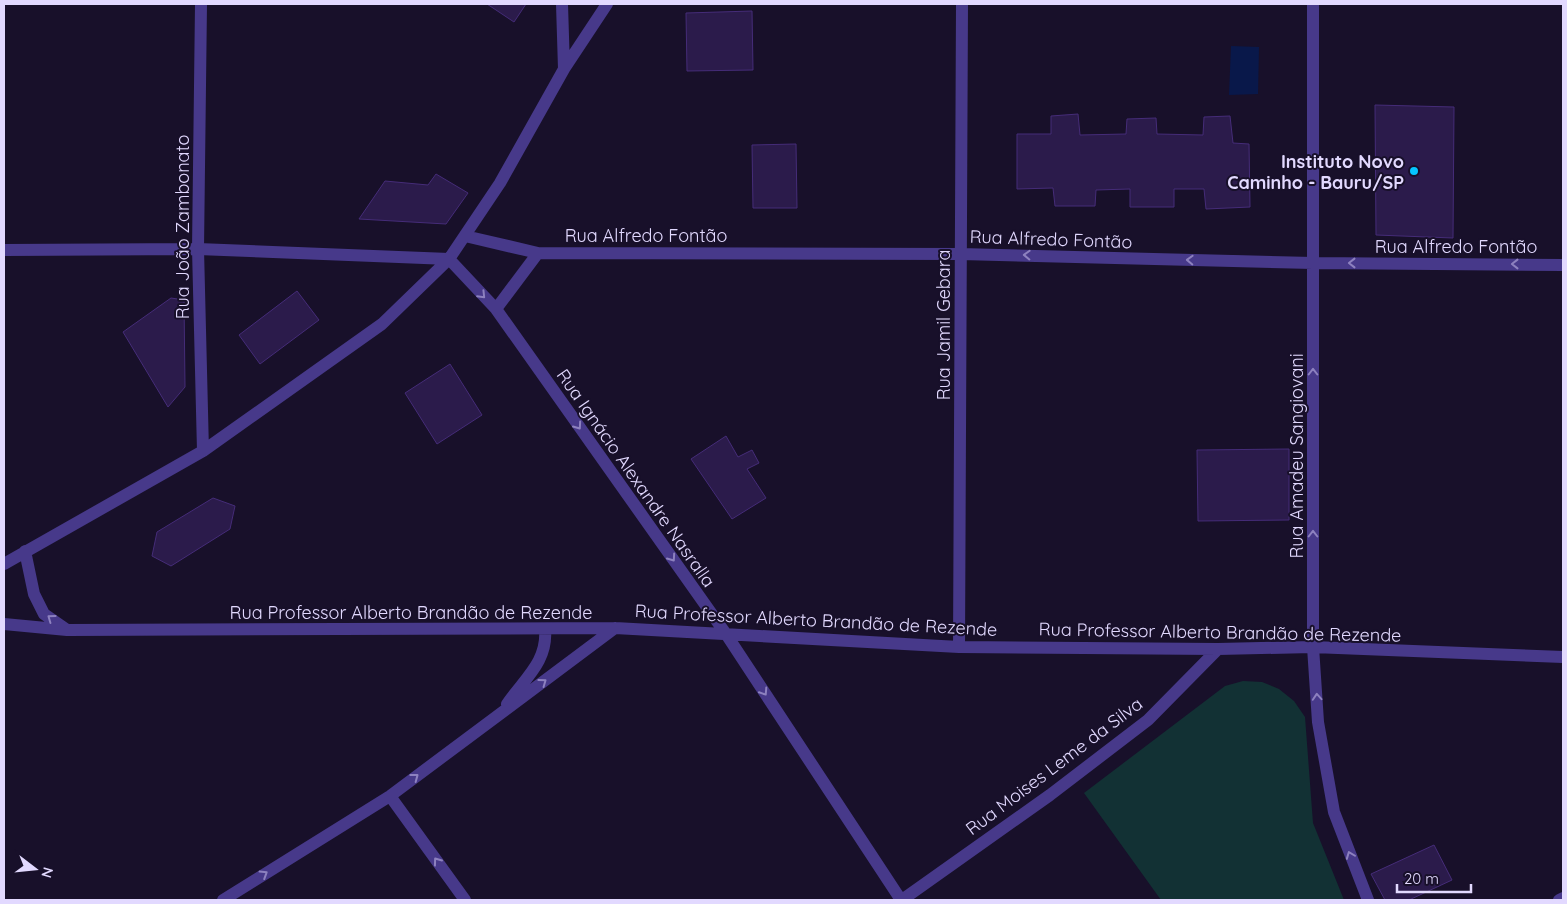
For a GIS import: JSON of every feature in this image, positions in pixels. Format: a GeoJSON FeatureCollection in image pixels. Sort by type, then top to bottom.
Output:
{"type":"FeatureCollection","features":[{"type":"Feature","properties":{"kind":"street","name":"Rua João Zambonato"},"geometry":{"type":"LineString","coordinates":[[201,4],[198,249],[203,451]]}},
{"type":"Feature","properties":{"kind":"street"},"geometry":{"type":"LineString","coordinates":[[562,4],[564,68]]}},
{"type":"Feature","properties":{"kind":"street"},"geometry":{"type":"LineString","coordinates":[[4,564],[203,451],[382,324],[449,259],[500,183],[564,68],[607,4]]}},
{"type":"Feature","properties":{"kind":"street","name":"Rua Jamil Gebara"},"geometry":{"type":"LineString","coordinates":[[958,647],[962,4]]}},
{"type":"Feature","properties":{"kind":"street","name":"Rua Amadeu Sangiovani"},"geometry":{"type":"LineString","coordinates":[[1312,4],[1313,647],[1318,722],[1334,812],[1368,900]]}},
{"type":"Feature","properties":{"kind":"street","name":"Rua Alfredo Fontão"},"geometry":{"type":"LineString","coordinates":[[465,236],[538,252],[961,254],[1313,263],[1563,264]]}},
{"type":"Feature","properties":{"kind":"street"},"geometry":{"type":"LineString","coordinates":[[4,250],[198,249],[449,259]]}},
{"type":"Feature","properties":{"kind":"street"},"geometry":{"type":"LineString","coordinates":[[496,309],[538,252]]}},
{"type":"Feature","properties":{"kind":"street","name":"Rua Ignácio Alexandre Nasralla"},"geometry":{"type":"LineString","coordinates":[[449,259],[496,309],[726,634],[902,900]]}},
{"type":"Feature","properties":{"kind":"street"},"geometry":{"type":"LineString","coordinates":[[25,551],[34,594],[44,614],[67,630]]}},
{"type":"Feature","properties":{"kind":"street","name":"Rua Professor Alberto Brandão de Rezende"},"geometry":{"type":"LineString","coordinates":[[4,624],[67,630],[616,628],[958,647],[1218,649],[1313,647],[1563,657]]}},
{"type":"Feature","properties":{"kind":"street"},"geometry":{"type":"LineString","coordinates":[[223,900],[390,796],[616,628]]}},
{"type":"Feature","properties":{"kind":"street"},"geometry":{"type":"LineString","coordinates":[[503,711],[516,691],[538,664],[546,642],[545,629]]}},
{"type":"Feature","properties":{"kind":"street","name":"Rua Moises Leme da Silva"},"geometry":{"type":"LineString","coordinates":[[902,900],[1050,795],[1148,720],[1218,649]]}},
{"type":"Feature","properties":{"kind":"street"},"geometry":{"type":"LineString","coordinates":[[390,796],[465,900]]}},
{"type":"Feature","properties":{"kind":"street"},"geometry":{"type":"LineString","coordinates":[[1559,900],[1563,898]]}},
{"type":"Feature","properties":{"kind":"green space"},"geometry":{"type":"Polygon","coordinates":[[[1243,681],[1262,682],[1279,689],[1294,701],[1305,717],[1313,823],[1344,900],[1161,900],[1084,793],[1225,686],[1243,681]]]}},
{"type":"Feature","properties":{"kind":"shaded area"},"geometry":{"type":"Polygon","coordinates":[[[1231,46],[1259,47],[1258,94],[1229,95],[1231,46]]]}},
{"type":"Feature","properties":{"kind":"building"},"geometry":{"type":"Polygon","coordinates":[[[487,4],[526,4],[514,22],[487,4]]]}},
{"type":"Feature","properties":{"kind":"building"},"geometry":{"type":"Polygon","coordinates":[[[752,11],[753,70],[687,71],[686,13],[752,11]]]}},
{"type":"Feature","properties":{"kind":"building","name":"Instituto Novo Caminho - Bauru/SP"},"geometry":{"type":"Polygon","coordinates":[[[1375,105],[1454,107],[1453,238],[1376,235],[1375,105]]]}},
{"type":"Feature","properties":{"kind":"building"},"geometry":{"type":"Polygon","coordinates":[[[1078,114],[1080,135],[1126,134],[1127,119],[1156,118],[1157,134],[1203,135],[1204,117],[1230,116],[1233,143],[1249,144],[1250,207],[1206,209],[1204,189],[1174,189],[1174,207],[1130,207],[1130,189],[1096,190],[1095,206],[1055,206],[1053,188],[1017,189],[1017,134],[1051,134],[1051,116],[1078,114]]]}},
{"type":"Feature","properties":{"kind":"building"},"geometry":{"type":"Polygon","coordinates":[[[796,144],[797,208],[753,208],[752,145],[796,144]]]}},
{"type":"Feature","properties":{"kind":"building"},"geometry":{"type":"Polygon","coordinates":[[[436,174],[468,193],[446,224],[359,219],[385,181],[428,185],[436,174]]]}},
{"type":"Feature","properties":{"kind":"building"},"geometry":{"type":"Polygon","coordinates":[[[297,291],[319,320],[260,364],[239,335],[297,291]]]}},
{"type":"Feature","properties":{"kind":"building"},"geometry":{"type":"Polygon","coordinates":[[[171,298],[184,300],[185,387],[168,407],[123,332],[171,298]]]}},
{"type":"Feature","properties":{"kind":"building"},"geometry":{"type":"Polygon","coordinates":[[[450,364],[482,415],[437,444],[405,393],[450,364]]]}},
{"type":"Feature","properties":{"kind":"building"},"geometry":{"type":"Polygon","coordinates":[[[726,436],[738,457],[752,450],[759,463],[747,469],[766,498],[732,519],[691,459],[726,436]]]}},
{"type":"Feature","properties":{"kind":"building"},"geometry":{"type":"Polygon","coordinates":[[[1289,449],[1289,520],[1198,521],[1197,450],[1289,449]]]}},
{"type":"Feature","properties":{"kind":"building"},"geometry":{"type":"Polygon","coordinates":[[[213,498],[235,506],[230,529],[171,566],[152,556],[157,532],[213,498]]]}},
{"type":"Feature","properties":{"kind":"building"},"geometry":{"type":"Polygon","coordinates":[[[1434,845],[1452,880],[1409,900],[1385,900],[1371,874],[1434,845]]]}},
{"type":"Feature","properties":{"kind":"place","name":"Instituto Novo Caminho - Bauru/SP"},"geometry":{"type":"Point","coordinates":[1414,171]}}]}
